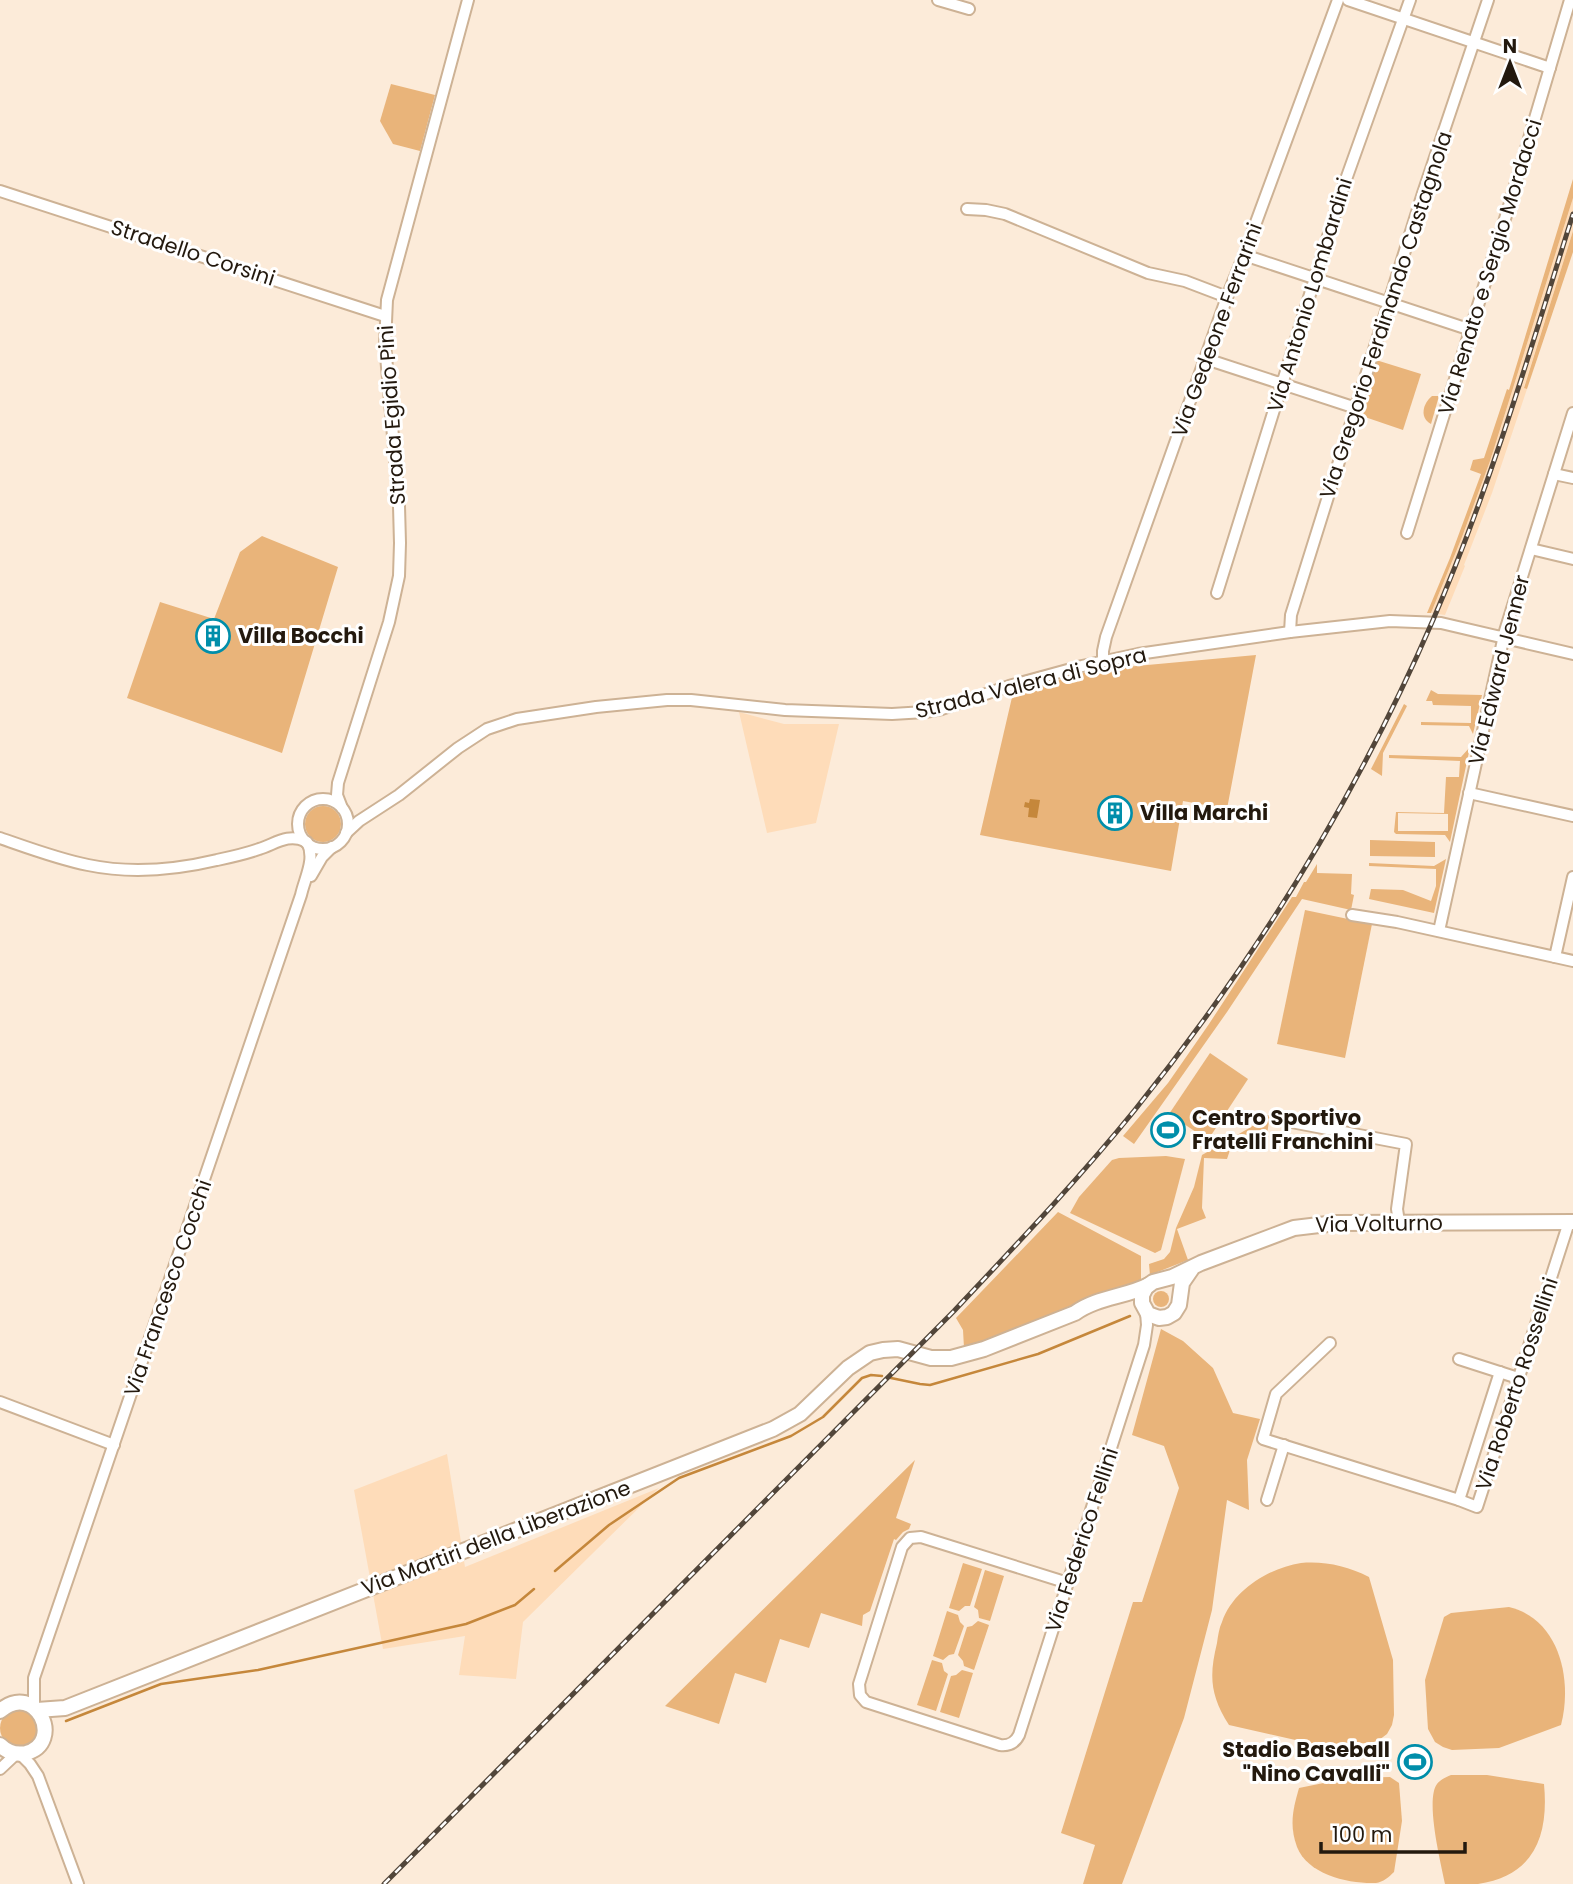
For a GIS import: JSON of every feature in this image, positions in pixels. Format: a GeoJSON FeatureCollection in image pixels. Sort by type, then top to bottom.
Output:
{"type":"FeatureCollection","features":[{"type":"Feature","properties":{"kind":"street","name":"Strada Egidio Pini"},"geometry":{"type":"LineString","coordinates":[[342,808],[338,800],[337,786],[389,622],[399,576],[400,528],[385,316],[393,271],[468,0]]}},
{"type":"Feature","properties":{"kind":"street"},"geometry":{"type":"LineString","coordinates":[[938,0],[969,9]]}},
{"type":"Feature","properties":{"kind":"street","name":"Via Gedeone Ferrarini"},"geometry":{"type":"LineString","coordinates":[[1103,661],[1105,640],[1227,297],[1338,0]]}},
{"type":"Feature","properties":{"kind":"street"},"geometry":{"type":"LineString","coordinates":[[1348,0],[1550,68]]}},
{"type":"Feature","properties":{"kind":"street","name":"Via Antonio Lombardini"},"geometry":{"type":"LineString","coordinates":[[1217,593],[1344,185],[1410,0]]}},
{"type":"Feature","properties":{"kind":"street","name":"Via Gregorio Ferdinando Castagnola"},"geometry":{"type":"LineString","coordinates":[[1290,632],[1291,615],[1423,193],[1488,0]]}},
{"type":"Feature","properties":{"kind":"street","name":"Via Renato e Sergio Mordacci"},"geometry":{"type":"LineString","coordinates":[[1408,533],[1570,0]]}},
{"type":"Feature","properties":{"kind":"street","name":"Stradello Corsini"},"geometry":{"type":"LineString","coordinates":[[0,191],[385,316]]}},
{"type":"Feature","properties":{"kind":"street"},"geometry":{"type":"LineString","coordinates":[[967,209],[1005,214],[1148,273],[1185,281],[1227,297]]}},
{"type":"Feature","properties":{"kind":"street"},"geometry":{"type":"LineString","coordinates":[[1244,255],[1471,330]]}},
{"type":"Feature","properties":{"kind":"street"},"geometry":{"type":"LineString","coordinates":[[1206,359],[1356,408]]}},
{"type":"Feature","properties":{"kind":"street","name":"Via Edward Jenner"},"geometry":{"type":"LineString","coordinates":[[1440,931],[1503,638],[1573,413]]}},
{"type":"Feature","properties":{"kind":"street"},"geometry":{"type":"LineString","coordinates":[[1554,474],[1573,478]]}},
{"type":"Feature","properties":{"kind":"street"},"geometry":{"type":"LineString","coordinates":[[1531,549],[1573,559]]}},
{"type":"Feature","properties":{"kind":"street","name":"Strada Valera di Sopra"},"geometry":{"type":"LineString","coordinates":[[336,845],[355,824],[407,789],[458,748],[480,733],[517,719],[667,700],[785,710],[892,714],[925,712],[1103,661],[1367,622],[1410,620],[1441,623],[1573,654]]}},
{"type":"Feature","properties":{"kind":"street","name":"Strada Egidio Pini"},"geometry":{"type":"LineString","coordinates":[[312,802],[328,788],[348,750]]}},
{"type":"Feature","properties":{"kind":"street"},"geometry":{"type":"LineString","coordinates":[[1469,793],[1573,816]]}},
{"type":"Feature","properties":{"kind":"street"},"geometry":{"type":"LineString","coordinates":[[277,842],[312,802],[328,800],[356,813],[374,810]]}},
{"type":"Feature","properties":{"kind":"street"},"geometry":{"type":"LineString","coordinates":[[342,808],[348,822],[346,833]]}},
{"type":"Feature","properties":{"kind":"street"},"geometry":{"type":"LineString","coordinates":[[301,814],[299,830],[306,841]]}},
{"type":"Feature","properties":{"kind":"street"},"geometry":{"type":"LineString","coordinates":[[0,838],[77,863],[105,868],[146,870],[213,861],[295,838],[319,848],[336,845]]}},
{"type":"Feature","properties":{"kind":"street","name":"Via Francesco Cocchi"},"geometry":{"type":"LineString","coordinates":[[3,1709],[24,1692],[34,1678],[300,897],[311,859],[306,841]]}},
{"type":"Feature","properties":{"kind":"street","name":"Via Francesco Cocchi"},"geometry":{"type":"LineString","coordinates":[[300,897],[322,857],[336,845]]}},
{"type":"Feature","properties":{"kind":"street"},"geometry":{"type":"LineString","coordinates":[[1555,957],[1573,877]]}},
{"type":"Feature","properties":{"kind":"street"},"geometry":{"type":"LineString","coordinates":[[1352,915],[1397,922],[1573,961]]}},
{"type":"Feature","properties":{"kind":"street"},"geometry":{"type":"LineString","coordinates":[[1286,1121],[1406,1144],[1396,1209],[1399,1222]]}},
{"type":"Feature","properties":{"kind":"street","name":"Via Volturno"},"geometry":{"type":"LineString","coordinates":[[912,1352],[951,1358],[984,1349],[1082,1308],[1135,1291],[1294,1228],[1336,1223],[1571,1222]]}},
{"type":"Feature","properties":{"kind":"street","name":"Via Roberto Rossellini"},"geometry":{"type":"LineString","coordinates":[[1459,1500],[1477,1507],[1571,1222]]}},
{"type":"Feature","properties":{"kind":"street"},"geometry":{"type":"LineString","coordinates":[[1167,1317],[1177,1309],[1182,1283],[1193,1267]]}},
{"type":"Feature","properties":{"kind":"street"},"geometry":{"type":"LineString","coordinates":[[1146,1311],[1142,1299],[1144,1291],[1153,1283],[1166,1281],[1173,1285],[1179,1296]]}},
{"type":"Feature","properties":{"kind":"street","name":"Via Volturno"},"geometry":{"type":"LineString","coordinates":[[1075,1313],[1123,1300],[1136,1303],[1155,1318],[1167,1317]]}},
{"type":"Feature","properties":{"kind":"street","name":"Via Federico Fellini"},"geometry":{"type":"LineString","coordinates":[[1068,1583],[922,1537],[912,1537],[903,1545],[859,1684],[859,1693],[866,1702],[1005,1746],[1014,1742],[1019,1735],[1068,1583],[1144,1345],[1146,1311]]}},
{"type":"Feature","properties":{"kind":"street","name":"Via Federico Fellini"},"geometry":{"type":"LineString","coordinates":[[1144,1345],[1155,1328],[1167,1317]]}},
{"type":"Feature","properties":{"kind":"street"},"geometry":{"type":"LineString","coordinates":[[1330,1343],[1276,1394],[1263,1439],[1459,1500],[1500,1372]]}},
{"type":"Feature","properties":{"kind":"street","name":"Via Martiri della Liberazione"},"geometry":{"type":"LineString","coordinates":[[18,1754],[32,1750],[43,1738],[50,1721],[65,1708],[773,1429],[794,1418],[848,1368],[865,1356],[888,1349],[912,1352]]}},
{"type":"Feature","properties":{"kind":"street"},"geometry":{"type":"LineString","coordinates":[[1459,1359],[1518,1378]]}},
{"type":"Feature","properties":{"kind":"street"},"geometry":{"type":"LineString","coordinates":[[0,1402],[114,1445]]}},
{"type":"Feature","properties":{"kind":"street"},"geometry":{"type":"LineString","coordinates":[[1267,1500],[1284,1445]]}},
{"type":"Feature","properties":{"kind":"street","name":"Via Francesco Cocchi"},"geometry":{"type":"LineString","coordinates":[[34,1678],[36,1709]]}},
{"type":"Feature","properties":{"kind":"street","name":"Via Martiri della Liberazione"},"geometry":{"type":"LineString","coordinates":[[3,1709],[18,1703],[36,1709],[65,1708]]}},
{"type":"Feature","properties":{"kind":"street"},"geometry":{"type":"LineString","coordinates":[[36,1709],[44,1721],[43,1738],[37,1756],[38,1776]]}},
{"type":"Feature","properties":{"kind":"street"},"geometry":{"type":"LineString","coordinates":[[0,1746],[30,1763],[38,1776],[78,1884]]}},
{"type":"Feature","properties":{"kind":"street"},"geometry":{"type":"LineString","coordinates":[[0,1746],[0,1767]]}},
{"type":"Feature","properties":{"kind":"street"},"geometry":{"type":"LineString","coordinates":[[0,1767],[18,1754]]}},
{"type":"Feature","properties":{"kind":"shaded area"},"geometry":{"type":"Polygon","coordinates":[[[391,84],[435,95],[420,151],[393,144],[380,121],[391,84]]]}},
{"type":"Feature","properties":{"kind":"shaded area"},"geometry":{"type":"Polygon","coordinates":[[[1573,179],[1573,198],[1490,461],[1431,613],[1427,613],[1481,474],[1470,470],[1473,460],[1484,458],[1507,389],[1509,390],[1573,179]]]}},
{"type":"Feature","properties":{"kind":"shaded area"},"geometry":{"type":"Polygon","coordinates":[[[1573,198],[1573,231],[1524,387],[1527,389],[1492,493],[1445,615],[1431,613],[1490,461],[1573,198]]]}},
{"type":"Feature","properties":{"kind":"shaded area"},"geometry":{"type":"Polygon","coordinates":[[[1573,231],[1573,252],[1527,389],[1524,388],[1573,231]]]}},
{"type":"Feature","properties":{"kind":"shaded area"},"geometry":{"type":"Polygon","coordinates":[[[1376,360],[1421,374],[1403,430],[1359,415],[1376,360]]]}},
{"type":"Feature","properties":{"kind":"shaded area"},"geometry":{"type":"Polygon","coordinates":[[[1432,396],[1439,396],[1431,424],[1425,418],[1424,410],[1426,402],[1432,396]]]}},
{"type":"Feature","properties":{"kind":"shaded area"},"geometry":{"type":"Polygon","coordinates":[[[262,536],[338,567],[282,753],[127,698],[160,602],[214,619],[240,552],[262,536]]]}},
{"type":"Feature","properties":{"kind":"shaded area"},"geometry":{"type":"Polygon","coordinates":[[[1256,655],[1227,809],[1183,801],[1171,871],[980,835],[1013,693],[1093,670],[1256,655]]]}},
{"type":"Feature","properties":{"kind":"shaded area"},"geometry":{"type":"Polygon","coordinates":[[[1431,690],[1438,694],[1482,695],[1473,734],[1469,726],[1421,725],[1421,722],[1471,723],[1471,706],[1433,705],[1432,701],[1426,701],[1431,690]]]}},
{"type":"Feature","properties":{"kind":"shaded area"},"geometry":{"type":"Polygon","coordinates":[[[1404,704],[1407,706],[1383,753],[1382,776],[1371,769],[1404,704]]]}},
{"type":"Feature","properties":{"kind":"shaded area"},"geometry":{"type":"Polygon","coordinates":[[[739,712],[784,724],[839,724],[816,823],[767,833],[739,712]]]}},
{"type":"Feature","properties":{"kind":"shaded area"},"geometry":{"type":"Polygon","coordinates":[[[1470,747],[1450,842],[1445,835],[1396,834],[1396,812],[1444,813],[1446,777],[1459,777],[1460,761],[1389,758],[1389,755],[1461,757],[1470,747]],[[1398,813],[1398,831],[1448,831],[1448,814],[1398,813]]]}},
{"type":"Feature","properties":{"kind":"shaded area"},"geometry":{"type":"Polygon","coordinates":[[[1030,799],[1040,800],[1037,818],[1028,817],[1029,808],[1024,807],[1025,802],[1029,803],[1030,799]]]}},
{"type":"Feature","properties":{"kind":"shaded area"},"geometry":{"type":"Polygon","coordinates":[[[323,806],[335,812],[341,824],[335,836],[323,842],[311,836],[305,824],[311,812],[323,806]]]}},
{"type":"Feature","properties":{"kind":"shaded area"},"geometry":{"type":"Polygon","coordinates":[[[1370,840],[1435,842],[1435,857],[1370,856],[1370,840]]]}},
{"type":"Feature","properties":{"kind":"shaded area"},"geometry":{"type":"Polygon","coordinates":[[[1446,859],[1434,913],[1369,899],[1371,889],[1403,890],[1431,901],[1436,886],[1436,869],[1369,866],[1369,863],[1434,866],[1446,859]]]}},
{"type":"Feature","properties":{"kind":"shaded area"},"geometry":{"type":"Polygon","coordinates":[[[1317,864],[1317,873],[1352,874],[1351,894],[1354,895],[1351,910],[1302,899],[1134,1144],[1123,1136],[1168,1083],[1292,897],[1296,897],[1317,864]]]}},
{"type":"Feature","properties":{"kind":"shaded area"},"geometry":{"type":"Polygon","coordinates":[[[1305,910],[1372,924],[1345,1058],[1277,1044],[1305,910]]]}},
{"type":"Feature","properties":{"kind":"shaded area"},"geometry":{"type":"Polygon","coordinates":[[[1210,1053],[1248,1079],[1208,1140],[1169,1114],[1210,1053]]]}},
{"type":"Feature","properties":{"kind":"shaded area"},"geometry":{"type":"Polygon","coordinates":[[[1266,1115],[1270,1115],[1265,1147],[1233,1141],[1227,1159],[1204,1158],[1202,1208],[1206,1218],[1177,1229],[1188,1260],[1150,1275],[1149,1264],[1164,1259],[1170,1252],[1176,1228],[1194,1187],[1202,1155],[1251,1127],[1266,1115]]]}},
{"type":"Feature","properties":{"kind":"shaded area"},"geometry":{"type":"Polygon","coordinates":[[[1166,1156],[1185,1159],[1161,1250],[1155,1253],[1070,1213],[1079,1197],[1112,1160],[1166,1156]]]}},
{"type":"Feature","properties":{"kind":"shaded area"},"geometry":{"type":"Polygon","coordinates":[[[1058,1212],[1141,1256],[1141,1281],[1129,1289],[964,1348],[963,1330],[956,1318],[1058,1212]]]}},
{"type":"Feature","properties":{"kind":"shaded area"},"geometry":{"type":"Polygon","coordinates":[[[1158,1291],[1164,1291],[1169,1299],[1167,1305],[1158,1307],[1153,1302],[1153,1296],[1158,1291]]]}},
{"type":"Feature","properties":{"kind":"shaded area"},"geometry":{"type":"Polygon","coordinates":[[[1161,1329],[1183,1341],[1213,1368],[1233,1413],[1260,1419],[1247,1460],[1249,1510],[1227,1500],[1212,1610],[1184,1718],[1122,1884],[1083,1884],[1095,1845],[1061,1833],[1133,1602],[1142,1602],[1179,1488],[1164,1446],[1132,1435],[1161,1329]]]}},
{"type":"Feature","properties":{"kind":"shaded area"},"geometry":{"type":"Polygon","coordinates":[[[447,1454],[465,1567],[659,1488],[523,1622],[516,1679],[459,1675],[465,1636],[383,1649],[354,1490],[447,1454]]]}},
{"type":"Feature","properties":{"kind":"shaded area"},"geometry":{"type":"Polygon","coordinates":[[[915,1460],[896,1518],[911,1524],[909,1529],[894,1539],[870,1611],[863,1615],[862,1626],[821,1613],[809,1648],[780,1639],[766,1683],[735,1673],[719,1724],[665,1706],[915,1460]]]}},
{"type":"Feature","properties":{"kind":"shaded area"},"geometry":{"type":"Polygon","coordinates":[[[963,1563],[982,1569],[970,1606],[959,1611],[949,1608],[963,1563]]]}},
{"type":"Feature","properties":{"kind":"shaded area"},"geometry":{"type":"Polygon","coordinates":[[[1301,1563],[1336,1565],[1369,1577],[1393,1660],[1394,1715],[1387,1734],[1379,1740],[1371,1743],[1313,1744],[1229,1725],[1218,1704],[1212,1676],[1219,1629],[1227,1610],[1243,1591],[1265,1575],[1301,1563]]]}},
{"type":"Feature","properties":{"kind":"shaded area"},"geometry":{"type":"Polygon","coordinates":[[[985,1570],[1004,1576],[990,1621],[979,1618],[978,1610],[974,1607],[985,1570]]]}},
{"type":"Feature","properties":{"kind":"shaded area"},"geometry":{"type":"Polygon","coordinates":[[[1509,1607],[1540,1624],[1551,1637],[1563,1671],[1565,1689],[1561,1725],[1499,1748],[1452,1750],[1443,1747],[1435,1742],[1428,1729],[1425,1680],[1444,1617],[1451,1613],[1509,1607]]]}},
{"type":"Feature","properties":{"kind":"shaded area"},"geometry":{"type":"Polygon","coordinates":[[[947,1611],[958,1615],[964,1626],[954,1654],[943,1660],[933,1656],[947,1611]]]}},
{"type":"Feature","properties":{"kind":"shaded area"},"geometry":{"type":"Polygon","coordinates":[[[978,1621],[989,1625],[974,1670],[964,1666],[958,1655],[967,1627],[978,1621]]]}},
{"type":"Feature","properties":{"kind":"shaded area"},"geometry":{"type":"Polygon","coordinates":[[[932,1660],[942,1663],[948,1674],[936,1711],[917,1705],[932,1660]]]}},
{"type":"Feature","properties":{"kind":"shaded area"},"geometry":{"type":"Polygon","coordinates":[[[962,1670],[973,1673],[959,1718],[940,1712],[951,1676],[962,1670]]]}},
{"type":"Feature","properties":{"kind":"shaded area"},"geometry":{"type":"Polygon","coordinates":[[[19,1709],[32,1715],[38,1728],[32,1741],[19,1747],[6,1741],[0,1728],[6,1715],[19,1709]]]}},
{"type":"Feature","properties":{"kind":"shaded area"},"geometry":{"type":"Polygon","coordinates":[[[1451,1775],[1487,1775],[1544,1784],[1544,1820],[1540,1836],[1525,1863],[1513,1872],[1497,1880],[1478,1884],[1445,1884],[1435,1832],[1433,1804],[1437,1784],[1451,1775]]]}},
{"type":"Feature","properties":{"kind":"shaded area"},"geometry":{"type":"Polygon","coordinates":[[[1390,1777],[1399,1783],[1402,1821],[1394,1872],[1381,1882],[1354,1882],[1330,1876],[1310,1865],[1302,1857],[1293,1831],[1299,1788],[1348,1778],[1390,1777]]]}},
{"type":"Feature","properties":{"kind":"waterway"},"geometry":{"type":"LineString","coordinates":[[891,1378],[930,1385],[1038,1354],[1130,1316]]}},
{"type":"Feature","properties":{"kind":"waterway"},"geometry":{"type":"LineString","coordinates":[[555,1571],[609,1525],[679,1478],[791,1436],[823,1417],[862,1378],[882,1376]]}},
{"type":"Feature","properties":{"kind":"waterway"},"geometry":{"type":"LineString","coordinates":[[66,1721],[161,1684],[258,1670],[466,1624],[515,1605],[534,1589]]}},
{"type":"Feature","properties":{"kind":"railway"},"geometry":{"type":"LineString","coordinates":[[384,1884],[954,1311],[1112,1137],[1221,996],[1300,876],[1337,813],[1403,686],[1433,620],[1491,470],[1573,214]]}},
{"type":"Feature","properties":{"kind":"place","name":"Villa Bocchi"},"geometry":{"type":"Point","coordinates":[213,636]}},
{"type":"Feature","properties":{"kind":"place","name":"Villa Marchi"},"geometry":{"type":"Point","coordinates":[1115,813]}},
{"type":"Feature","properties":{"kind":"place","name":"Centro Sportivo Fratelli Franchini"},"geometry":{"type":"Point","coordinates":[1168,1130]}},
{"type":"Feature","properties":{"kind":"place","name":"Stadio Baseball \"Nino Cavalli\""},"geometry":{"type":"Point","coordinates":[1415,1762]}}]}
